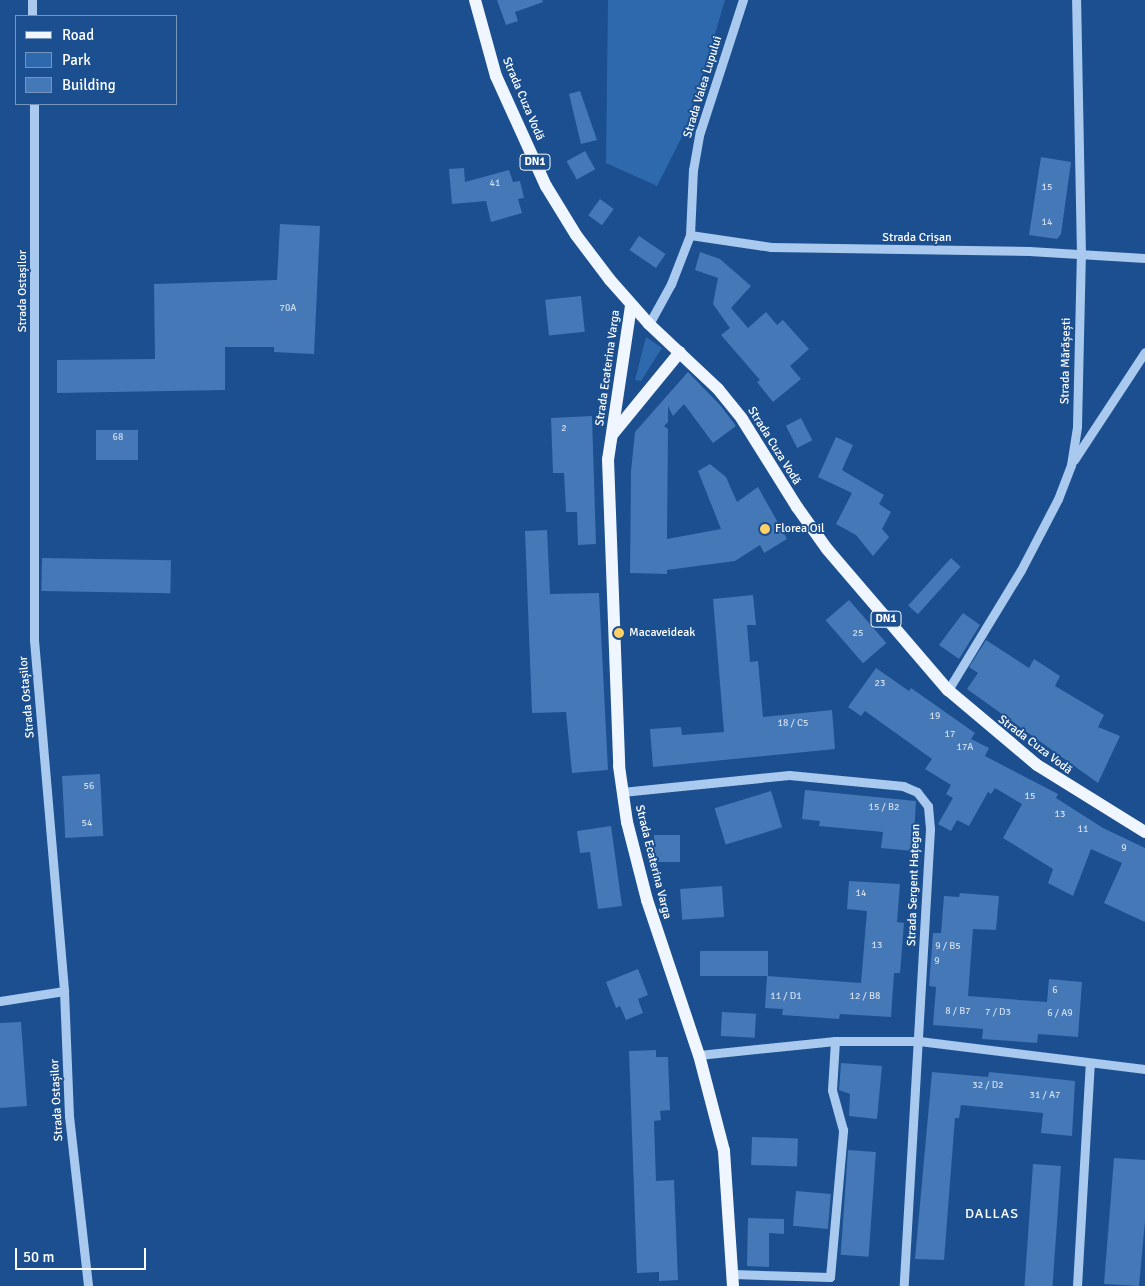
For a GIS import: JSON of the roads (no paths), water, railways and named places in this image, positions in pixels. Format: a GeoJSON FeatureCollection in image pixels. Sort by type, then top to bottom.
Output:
{"type":"FeatureCollection","features":[{"type":"Feature","properties":{"kind":"main road","name":"Strada Cuza Vodă"},"geometry":{"type":"LineString","coordinates":[[475,0],[496,76],[546,186],[576,235],[631,306],[718,389],[742,419],[797,507],[827,549],[948,690],[1037,766],[1145,832]]}},
{"type":"Feature","properties":{"kind":"main road","name":"Strada Ecaterina Varga"},"geometry":{"type":"LineString","coordinates":[[631,306],[608,459],[609,570],[615,732],[622,792],[647,900],[699,1056],[724,1151],[733,1280]]}},
{"type":"Feature","properties":{"kind":"main road","name":"Strada Ecaterina Varga"},"geometry":{"type":"LineString","coordinates":[[612,434],[680,352]]}},
{"type":"Feature","properties":{"kind":"street"},"geometry":{"type":"LineString","coordinates":[[32,0],[32,15]]}},
{"type":"Feature","properties":{"kind":"street","name":"Strada Valea Lupului"},"geometry":{"type":"LineString","coordinates":[[649,324],[672,284],[690,235],[693,170],[700,132],[743,0]]}},
{"type":"Feature","properties":{"kind":"street","name":"Strada Mărășești"},"geometry":{"type":"LineString","coordinates":[[948,690],[1021,570],[1058,499],[1071,465],[1077,426],[1081,255],[1076,0]]}},
{"type":"Feature","properties":{"kind":"street","name":"Strada Ostașilor"},"geometry":{"type":"LineString","coordinates":[[34,105],[34,640],[64,991],[69,1116],[88,1286]]}},
{"type":"Feature","properties":{"kind":"street","name":"Strada Crișan"},"geometry":{"type":"LineString","coordinates":[[690,235],[771,247],[1145,258]]}},
{"type":"Feature","properties":{"kind":"street"},"geometry":{"type":"LineString","coordinates":[[1071,465],[1145,352]]}},
{"type":"Feature","properties":{"kind":"street","name":"Strada Sergent Hațegan"},"geometry":{"type":"LineString","coordinates":[[622,792],[788,775],[903,786],[917,792],[928,806],[930,829],[904,1286]]}},
{"type":"Feature","properties":{"kind":"street"},"geometry":{"type":"LineString","coordinates":[[0,1001],[64,991]]}},
{"type":"Feature","properties":{"kind":"street"},"geometry":{"type":"LineString","coordinates":[[733,1280],[830,1277],[843,1130],[832,1090],[834,1041]]}},
{"type":"Feature","properties":{"kind":"street"},"geometry":{"type":"LineString","coordinates":[[699,1056],[834,1041],[919,1041],[1145,1069]]}},
{"type":"Feature","properties":{"kind":"street"},"geometry":{"type":"LineString","coordinates":[[1077,1286],[1090,1063]]}},
{"type":"Feature","properties":{"kind":"place","name":"Florea Oil"},"geometry":{"type":"Point","coordinates":[765,529]}},
{"type":"Feature","properties":{"kind":"place","name":"Macaveideak"},"geometry":{"type":"Point","coordinates":[619,633]}},
{"type":"Feature","properties":{"kind":"district","name":"DALLAS"},"geometry":{"type":"Point","coordinates":[992,1214]}}]}
